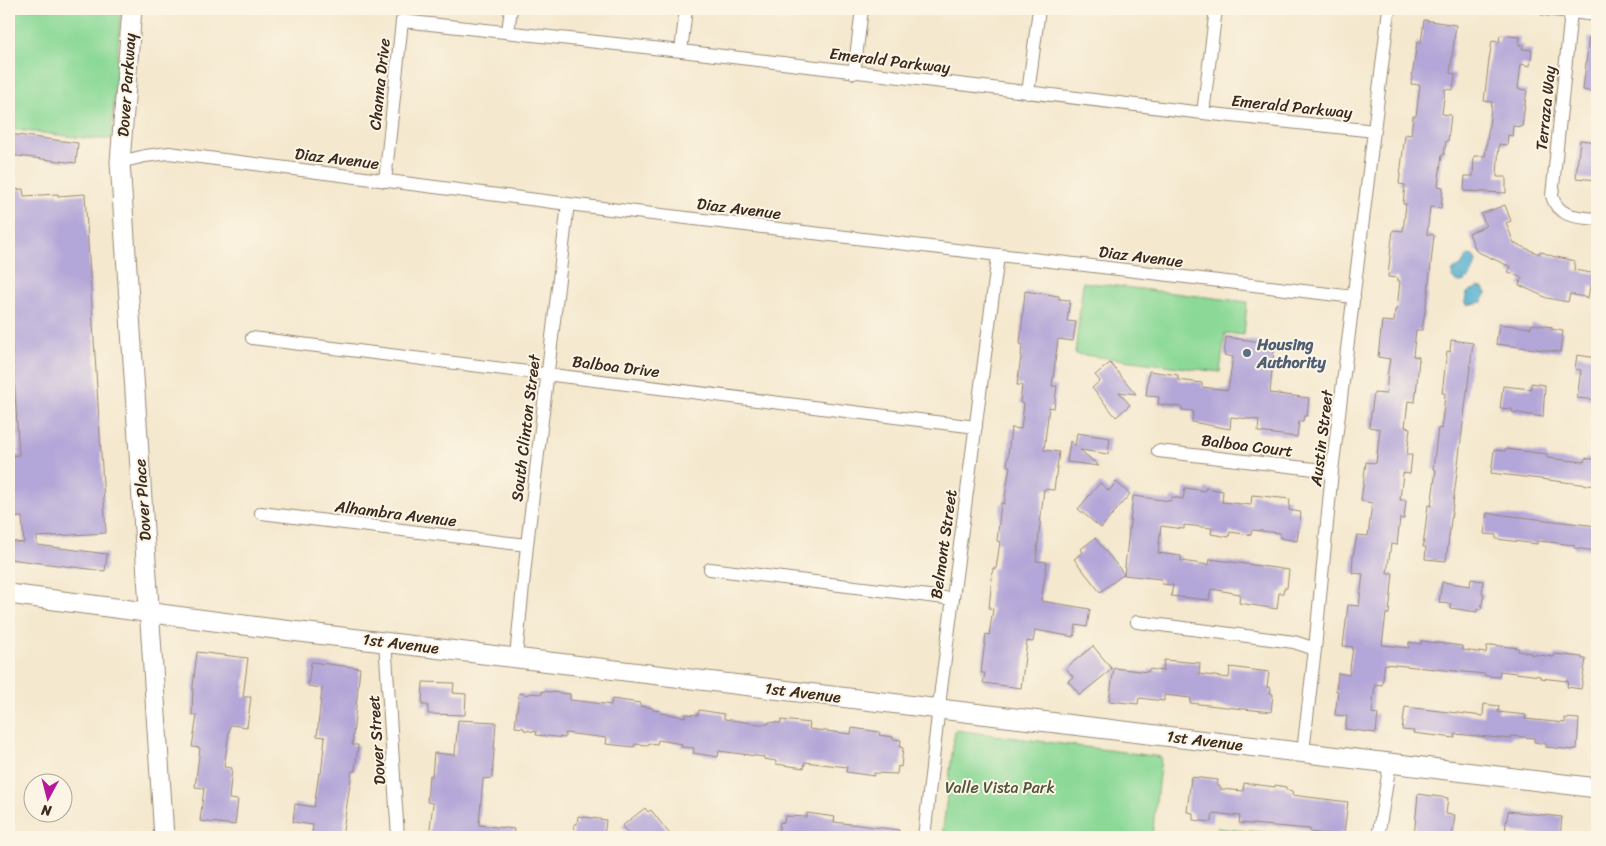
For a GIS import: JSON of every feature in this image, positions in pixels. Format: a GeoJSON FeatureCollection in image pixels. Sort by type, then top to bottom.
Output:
{"type":"FeatureCollection","features":[{"type":"Feature","properties":{"kind":"street","name":"Dover Parkway"},"geometry":{"type":"LineString","coordinates":[[120,162],[132,9]]}},
{"type":"Feature","properties":{"kind":"street"},"geometry":{"type":"LineString","coordinates":[[508,31],[510,9]]}},
{"type":"Feature","properties":{"kind":"street"},"geometry":{"type":"LineString","coordinates":[[681,51],[686,9]]}},
{"type":"Feature","properties":{"kind":"street"},"geometry":{"type":"LineString","coordinates":[[854,73],[862,9]]}},
{"type":"Feature","properties":{"kind":"street"},"geometry":{"type":"LineString","coordinates":[[1028,93],[1039,9]]}},
{"type":"Feature","properties":{"kind":"street"},"geometry":{"type":"LineString","coordinates":[[1204,113],[1216,9]]}},
{"type":"Feature","properties":{"kind":"street","name":"Austin Street"},"geometry":{"type":"LineString","coordinates":[[1303,752],[1332,471],[1389,9]]}},
{"type":"Feature","properties":{"kind":"street"},"geometry":{"type":"LineString","coordinates":[[1544,9],[1597,15]]}},
{"type":"Feature","properties":{"kind":"street","name":"Terraza Way"},"geometry":{"type":"LineString","coordinates":[[1571,12],[1552,190],[1556,206],[1565,214],[1597,219]]}},
{"type":"Feature","properties":{"kind":"street","name":"Emerald Parkway"},"geometry":{"type":"LineString","coordinates":[[402,21],[508,31],[854,73],[1375,131]]}},
{"type":"Feature","properties":{"kind":"street","name":"Channa Drive"},"geometry":{"type":"LineString","coordinates":[[386,181],[402,21]]}},
{"type":"Feature","properties":{"kind":"street","name":"Diaz Avenue"},"geometry":{"type":"LineString","coordinates":[[120,162],[169,153],[568,204],[1354,297]]}},
{"type":"Feature","properties":{"kind":"street","name":"Dover Place"},"geometry":{"type":"LineString","coordinates":[[120,162],[164,837]]}},
{"type":"Feature","properties":{"kind":"street","name":"South Clinton Street"},"geometry":{"type":"LineString","coordinates":[[516,657],[568,204]]}},
{"type":"Feature","properties":{"kind":"street","name":"Belmont Street"},"geometry":{"type":"LineString","coordinates":[[924,837],[952,599],[998,256]]}},
{"type":"Feature","properties":{"kind":"street","name":"Balboa Drive"},"geometry":{"type":"LineString","coordinates":[[252,338],[976,426]]}},
{"type":"Feature","properties":{"kind":"street","name":"Balboa Court"},"geometry":{"type":"LineString","coordinates":[[1158,451],[1332,471]]}},
{"type":"Feature","properties":{"kind":"street","name":"Alhambra Avenue"},"geometry":{"type":"LineString","coordinates":[[262,513],[528,545]]}},
{"type":"Feature","properties":{"kind":"street"},"geometry":{"type":"LineString","coordinates":[[710,569],[952,599]]}},
{"type":"Feature","properties":{"kind":"street","name":"1st Avenue"},"geometry":{"type":"LineString","coordinates":[[9,594],[149,613],[1597,788]]}},
{"type":"Feature","properties":{"kind":"street"},"geometry":{"type":"LineString","coordinates":[[1137,622],[1294,642],[1315,650]]}},
{"type":"Feature","properties":{"kind":"street","name":"Dover Street"},"geometry":{"type":"LineString","coordinates":[[385,641],[398,837]]}},
{"type":"Feature","properties":{"kind":"street"},"geometry":{"type":"LineString","coordinates":[[1378,837],[1390,763]]}},
{"type":"Feature","properties":{"kind":"green space"},"geometry":{"type":"Polygon","coordinates":[[[9,9],[121,9],[111,139],[92,139],[9,129],[9,9]]]}},
{"type":"Feature","properties":{"kind":"green space"},"geometry":{"type":"Polygon","coordinates":[[[1083,282],[1247,302],[1244,335],[1225,333],[1220,372],[1075,354],[1083,282]]]}},
{"type":"Feature","properties":{"kind":"green space","name":"Valle Vista Park"},"geometry":{"type":"Polygon","coordinates":[[[955,730],[1161,757],[1152,837],[942,837],[955,730]]]}},
{"type":"Feature","properties":{"kind":"green space"},"geometry":{"type":"Polygon","coordinates":[[[1217,828],[1244,831],[1243,837],[1216,837],[1217,828]]]}},
{"type":"Feature","properties":{"kind":"green space"},"geometry":{"type":"Polygon","coordinates":[[[1249,831],[1298,837],[1248,837],[1249,831]]]}},
{"type":"Feature","properties":{"kind":"water"},"geometry":{"type":"Polygon","coordinates":[[[1469,255],[1473,256],[1476,260],[1474,269],[1464,281],[1456,281],[1452,278],[1453,270],[1461,266],[1469,255]]]}},
{"type":"Feature","properties":{"kind":"water"},"geometry":{"type":"Polygon","coordinates":[[[1478,287],[1483,288],[1487,293],[1482,302],[1467,305],[1465,300],[1467,293],[1478,287]]]}},
{"type":"Feature","properties":{"kind":"building"},"geometry":{"type":"Polygon","coordinates":[[[1424,20],[1456,25],[1450,73],[1455,74],[1453,90],[1445,89],[1442,114],[1451,115],[1448,141],[1446,141],[1444,155],[1442,155],[1438,186],[1443,187],[1441,208],[1430,207],[1427,234],[1434,235],[1428,292],[1422,330],[1416,330],[1413,356],[1419,357],[1415,402],[1408,401],[1405,427],[1410,428],[1407,455],[1412,455],[1410,474],[1403,473],[1400,500],[1406,500],[1404,519],[1400,518],[1397,545],[1391,544],[1387,573],[1393,573],[1389,614],[1386,614],[1382,645],[1409,648],[1409,642],[1421,644],[1421,641],[1462,646],[1462,650],[1486,653],[1487,646],[1492,645],[1519,648],[1518,651],[1530,654],[1554,657],[1555,654],[1586,659],[1581,689],[1567,687],[1568,681],[1540,678],[1540,676],[1500,671],[1499,677],[1485,676],[1485,674],[1385,664],[1382,685],[1375,684],[1372,713],[1378,714],[1376,733],[1345,729],[1347,716],[1335,715],[1338,691],[1336,691],[1338,673],[1349,675],[1353,647],[1343,646],[1348,605],[1359,606],[1363,574],[1352,573],[1353,557],[1357,535],[1368,536],[1372,503],[1361,501],[1366,462],[1376,463],[1380,429],[1369,427],[1374,393],[1386,394],[1390,359],[1378,357],[1382,321],[1394,322],[1395,310],[1397,309],[1400,281],[1398,281],[1398,278],[1388,277],[1393,230],[1403,231],[1406,204],[1403,204],[1405,185],[1399,184],[1405,134],[1411,135],[1413,116],[1416,116],[1420,85],[1411,84],[1417,42],[1421,43],[1424,20]]]}},
{"type":"Feature","properties":{"kind":"building"},"geometry":{"type":"Polygon","coordinates":[[[1500,35],[1520,37],[1519,45],[1523,45],[1522,49],[1532,50],[1530,66],[1521,64],[1518,89],[1527,90],[1522,127],[1513,126],[1512,136],[1508,135],[1507,145],[1499,144],[1497,177],[1506,177],[1506,193],[1464,191],[1465,176],[1473,176],[1474,156],[1485,156],[1492,102],[1484,101],[1489,60],[1492,41],[1499,42],[1500,35]]]}},
{"type":"Feature","properties":{"kind":"building"},"geometry":{"type":"Polygon","coordinates":[[[1589,37],[1597,38],[1597,92],[1583,90],[1589,37]]]}},
{"type":"Feature","properties":{"kind":"building"},"geometry":{"type":"Polygon","coordinates":[[[9,134],[78,143],[76,163],[9,155],[9,134]]]}},
{"type":"Feature","properties":{"kind":"building"},"geometry":{"type":"Polygon","coordinates":[[[1580,140],[1597,142],[1597,180],[1576,178],[1580,140]]]}},
{"type":"Feature","properties":{"kind":"building"},"geometry":{"type":"Polygon","coordinates":[[[23,189],[24,196],[85,194],[106,533],[37,537],[37,545],[107,554],[105,571],[9,559],[9,541],[24,543],[22,517],[9,518],[9,456],[19,455],[9,302],[9,190],[23,189]]]}},
{"type":"Feature","properties":{"kind":"building"},"geometry":{"type":"Polygon","coordinates":[[[1505,205],[1511,221],[1506,223],[1514,243],[1539,254],[1540,251],[1552,256],[1575,261],[1574,270],[1597,274],[1597,287],[1590,286],[1588,298],[1570,294],[1568,302],[1547,298],[1519,285],[1522,278],[1508,272],[1511,267],[1476,251],[1469,233],[1486,226],[1481,214],[1505,205]]]}},
{"type":"Feature","properties":{"kind":"building"},"geometry":{"type":"Polygon","coordinates":[[[1025,291],[1059,296],[1059,299],[1070,300],[1067,321],[1076,322],[1073,341],[1058,339],[1052,386],[1057,386],[1054,408],[1049,407],[1044,450],[1059,452],[1054,490],[1044,489],[1036,561],[1047,562],[1041,601],[1090,609],[1087,627],[1076,625],[1074,637],[1035,630],[1033,642],[1027,641],[1021,688],[983,683],[985,673],[981,673],[986,634],[989,635],[993,609],[989,608],[993,568],[996,569],[1000,542],[997,541],[1001,503],[1004,504],[1010,466],[1007,466],[1011,428],[1021,429],[1024,404],[1020,403],[1022,385],[1017,385],[1021,357],[1022,344],[1020,344],[1025,291]]]}},
{"type":"Feature","properties":{"kind":"building"},"geometry":{"type":"Polygon","coordinates":[[[1499,324],[1531,328],[1532,324],[1563,331],[1560,352],[1496,344],[1499,324]]]}},
{"type":"Feature","properties":{"kind":"building"},"geometry":{"type":"Polygon","coordinates":[[[1226,337],[1261,342],[1260,347],[1274,349],[1270,393],[1309,398],[1307,416],[1304,416],[1303,421],[1299,421],[1297,437],[1258,432],[1259,420],[1231,417],[1230,429],[1192,422],[1193,411],[1182,410],[1182,407],[1158,404],[1159,397],[1146,396],[1149,371],[1178,375],[1178,380],[1202,383],[1202,387],[1228,390],[1233,357],[1224,355],[1226,337]]]}},
{"type":"Feature","properties":{"kind":"building"},"geometry":{"type":"Polygon","coordinates":[[[1451,340],[1473,343],[1446,561],[1425,559],[1426,547],[1423,547],[1428,505],[1431,506],[1436,470],[1433,469],[1438,428],[1441,429],[1444,405],[1445,393],[1442,393],[1447,351],[1450,352],[1451,340]]]}},
{"type":"Feature","properties":{"kind":"building"},"geometry":{"type":"Polygon","coordinates":[[[1577,355],[1597,358],[1597,400],[1577,398],[1581,370],[1575,369],[1577,355]]]}},
{"type":"Feature","properties":{"kind":"building"},"geometry":{"type":"Polygon","coordinates":[[[1110,363],[1136,394],[1119,392],[1130,405],[1116,417],[1092,388],[1100,381],[1095,375],[1110,363]]]}},
{"type":"Feature","properties":{"kind":"building"},"geometry":{"type":"Polygon","coordinates":[[[1531,383],[1545,385],[1543,417],[1500,408],[1503,386],[1531,389],[1531,383]]]}},
{"type":"Feature","properties":{"kind":"building"},"geometry":{"type":"Polygon","coordinates":[[[1077,433],[1110,438],[1108,454],[1080,450],[1099,466],[1067,462],[1070,441],[1075,446],[1077,433]]]}},
{"type":"Feature","properties":{"kind":"building"},"geometry":{"type":"Polygon","coordinates":[[[1506,449],[1547,454],[1547,458],[1584,462],[1585,458],[1597,460],[1597,486],[1491,473],[1494,450],[1505,451],[1506,449]]]}},
{"type":"Feature","properties":{"kind":"building"},"geometry":{"type":"Polygon","coordinates":[[[1116,482],[1130,494],[1101,528],[1078,509],[1100,483],[1109,491],[1116,482]]]}},
{"type":"Feature","properties":{"kind":"building"},"geometry":{"type":"Polygon","coordinates":[[[1185,488],[1205,491],[1205,488],[1223,491],[1222,502],[1251,505],[1252,495],[1290,499],[1289,510],[1301,513],[1297,541],[1280,538],[1280,533],[1252,530],[1251,535],[1230,532],[1229,537],[1211,534],[1212,528],[1184,525],[1184,529],[1161,526],[1158,553],[1181,556],[1181,561],[1209,565],[1210,559],[1289,570],[1287,588],[1284,588],[1283,593],[1279,593],[1277,609],[1239,603],[1240,594],[1211,589],[1209,600],[1171,596],[1173,585],[1162,584],[1161,579],[1124,575],[1133,496],[1170,501],[1172,497],[1183,499],[1185,488]]]}},
{"type":"Feature","properties":{"kind":"building"},"geometry":{"type":"Polygon","coordinates":[[[1487,513],[1597,526],[1597,551],[1574,548],[1574,545],[1549,542],[1537,541],[1537,544],[1496,539],[1496,535],[1484,534],[1487,513]]]}},
{"type":"Feature","properties":{"kind":"building"},"geometry":{"type":"Polygon","coordinates":[[[1095,538],[1124,574],[1100,592],[1074,559],[1083,552],[1081,549],[1095,538]]]}},
{"type":"Feature","properties":{"kind":"building"},"geometry":{"type":"Polygon","coordinates":[[[1471,579],[1483,581],[1482,593],[1484,594],[1481,609],[1477,609],[1477,612],[1450,608],[1451,604],[1439,603],[1442,582],[1470,586],[1471,579]]]}},
{"type":"Feature","properties":{"kind":"building"},"geometry":{"type":"Polygon","coordinates":[[[1093,646],[1112,669],[1080,695],[1068,681],[1073,677],[1066,668],[1093,646]]]}},
{"type":"Feature","properties":{"kind":"building"},"geometry":{"type":"Polygon","coordinates":[[[197,652],[248,658],[243,697],[251,697],[247,727],[230,725],[224,767],[232,768],[229,799],[238,800],[235,825],[200,821],[204,788],[195,787],[200,748],[192,747],[197,715],[192,715],[197,652]]]}},
{"type":"Feature","properties":{"kind":"building"},"geometry":{"type":"Polygon","coordinates":[[[1164,660],[1200,663],[1199,674],[1229,678],[1230,667],[1269,672],[1267,687],[1271,688],[1270,693],[1273,694],[1271,712],[1190,703],[1191,698],[1164,695],[1164,701],[1139,698],[1138,704],[1109,701],[1114,668],[1148,672],[1149,669],[1163,671],[1164,660]]]}},
{"type":"Feature","properties":{"kind":"building"},"geometry":{"type":"Polygon","coordinates":[[[311,662],[360,668],[352,745],[358,745],[342,837],[314,837],[315,834],[312,833],[313,825],[293,822],[295,804],[314,807],[319,773],[321,774],[325,737],[317,736],[322,688],[308,686],[311,662]]]}},
{"type":"Feature","properties":{"kind":"building"},"geometry":{"type":"Polygon","coordinates":[[[423,682],[454,683],[453,693],[466,694],[465,715],[428,714],[428,705],[422,705],[423,682]]]}},
{"type":"Feature","properties":{"kind":"building"},"geometry":{"type":"Polygon","coordinates":[[[542,691],[570,694],[570,700],[611,705],[612,699],[640,703],[640,706],[653,708],[653,710],[661,711],[661,713],[685,717],[686,714],[698,715],[699,710],[724,714],[724,719],[759,724],[768,724],[769,722],[781,723],[781,720],[810,723],[809,729],[851,734],[852,728],[880,732],[879,735],[901,740],[900,747],[903,748],[901,767],[898,766],[897,774],[874,773],[874,776],[846,772],[847,767],[805,762],[804,768],[776,764],[776,761],[764,759],[764,757],[719,751],[718,757],[693,753],[694,748],[681,747],[682,744],[658,740],[657,744],[635,744],[634,747],[606,744],[607,738],[565,733],[565,738],[536,735],[537,732],[515,727],[519,693],[529,695],[529,693],[542,694],[542,691]]]}},
{"type":"Feature","properties":{"kind":"building"},"geometry":{"type":"Polygon","coordinates":[[[1484,704],[1499,706],[1498,712],[1526,715],[1525,719],[1565,723],[1565,718],[1579,719],[1577,749],[1546,747],[1546,744],[1534,742],[1534,738],[1511,736],[1511,739],[1455,734],[1455,738],[1402,730],[1405,707],[1483,716],[1484,704]]]}},
{"type":"Feature","properties":{"kind":"building"},"geometry":{"type":"Polygon","coordinates":[[[458,720],[496,722],[492,778],[483,779],[479,825],[514,829],[513,837],[429,837],[433,803],[427,802],[429,776],[432,776],[434,753],[455,755],[458,720]]]}},
{"type":"Feature","properties":{"kind":"building"},"geometry":{"type":"Polygon","coordinates":[[[1191,777],[1218,780],[1217,786],[1220,786],[1220,789],[1243,791],[1244,783],[1275,787],[1275,785],[1286,787],[1286,790],[1293,791],[1292,795],[1348,802],[1344,833],[1337,833],[1336,835],[1310,832],[1310,829],[1239,823],[1240,816],[1213,813],[1212,822],[1193,820],[1193,813],[1187,812],[1191,777]]]}},
{"type":"Feature","properties":{"kind":"building"},"geometry":{"type":"Polygon","coordinates":[[[1418,794],[1448,798],[1446,814],[1455,815],[1452,837],[1414,837],[1418,794]]]}},
{"type":"Feature","properties":{"kind":"building"},"geometry":{"type":"Polygon","coordinates":[[[645,808],[648,812],[651,810],[672,837],[631,837],[622,826],[645,808]]]}},
{"type":"Feature","properties":{"kind":"building"},"geometry":{"type":"Polygon","coordinates":[[[1508,811],[1562,817],[1560,837],[1505,831],[1508,811]]]}},
{"type":"Feature","properties":{"kind":"building"},"geometry":{"type":"Polygon","coordinates":[[[807,813],[835,817],[834,822],[899,830],[898,837],[778,837],[780,822],[784,823],[785,816],[807,817],[807,813]]]}},
{"type":"Feature","properties":{"kind":"building"},"geometry":{"type":"Polygon","coordinates":[[[578,816],[606,820],[604,837],[573,837],[574,824],[577,824],[578,816]]]}},
{"type":"Feature","properties":{"kind":"place","name":"Housing Authority"},"geometry":{"type":"Point","coordinates":[1247,353]}}]}
